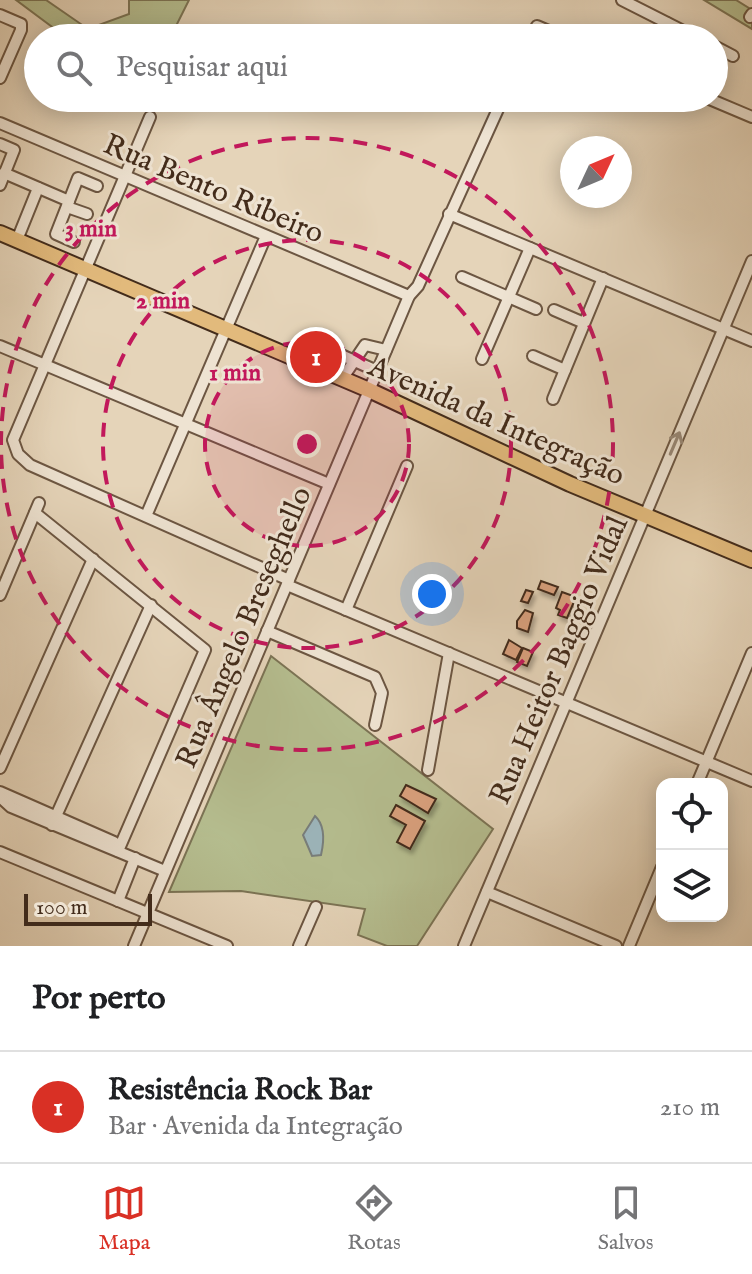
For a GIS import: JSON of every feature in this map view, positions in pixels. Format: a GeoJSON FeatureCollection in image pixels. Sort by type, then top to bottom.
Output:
{"type":"FeatureCollection","features":[{"type":"Feature","properties":{"kind":"main road","name":"Avenida da Integração"},"geometry":{"type":"LineString","coordinates":[[0,233],[369,390],[644,515],[752,560]]}},
{"type":"Feature","properties":{"kind":"street"},"geometry":{"type":"LineString","coordinates":[[622,0],[667,23]]}},
{"type":"Feature","properties":{"kind":"street"},"geometry":{"type":"LineString","coordinates":[[0,15],[21,24],[0,78]]}},
{"type":"Feature","properties":{"kind":"street"},"geometry":{"type":"LineString","coordinates":[[728,53],[733,56]]}},
{"type":"Feature","properties":{"kind":"street"},"geometry":{"type":"LineString","coordinates":[[728,107],[752,117]]}},
{"type":"Feature","properties":{"kind":"street","name":"Rua Ângelo Breseghello"},"geometry":{"type":"LineString","coordinates":[[134,946],[409,296],[418,286],[496,112]]}},
{"type":"Feature","properties":{"kind":"street"},"geometry":{"type":"LineString","coordinates":[[150,117],[13,440],[18,454],[30,465],[346,610],[752,781]]}},
{"type":"Feature","properties":{"kind":"street","name":"Rua Bento Ribeiro"},"geometry":{"type":"LineString","coordinates":[[0,123],[409,296]]}},
{"type":"Feature","properties":{"kind":"street"},"geometry":{"type":"LineString","coordinates":[[0,144],[14,150],[4,179],[37,190],[87,214]]}},
{"type":"Feature","properties":{"kind":"street"},"geometry":{"type":"LineString","coordinates":[[74,242],[56,234],[65,204],[78,178],[97,186]]}},
{"type":"Feature","properties":{"kind":"street"},"geometry":{"type":"LineString","coordinates":[[17,240],[37,190]]}},
{"type":"Feature","properties":{"kind":"street"},"geometry":{"type":"LineString","coordinates":[[449,214],[752,341]]}},
{"type":"Feature","properties":{"kind":"street"},"geometry":{"type":"LineString","coordinates":[[146,516],[266,236]]}},
{"type":"Feature","properties":{"kind":"street"},"geometry":{"type":"LineString","coordinates":[[482,359],[530,248]]}},
{"type":"Feature","properties":{"kind":"street","name":"Rua Heitor Baggio Vidal"},"geometry":{"type":"LineString","coordinates":[[464,946],[752,261]]}},
{"type":"Feature","properties":{"kind":"street"},"geometry":{"type":"LineString","coordinates":[[462,277],[536,309]]}},
{"type":"Feature","properties":{"kind":"street"},"geometry":{"type":"LineString","coordinates":[[553,399],[603,278]]}},
{"type":"Feature","properties":{"kind":"street"},"geometry":{"type":"LineString","coordinates":[[554,310],[584,323]]}},
{"type":"Feature","properties":{"kind":"street"},"geometry":{"type":"LineString","coordinates":[[342,379],[365,345],[386,350]]}},
{"type":"Feature","properties":{"kind":"street"},"geometry":{"type":"LineString","coordinates":[[0,346],[329,484]]}},
{"type":"Feature","properties":{"kind":"street"},"geometry":{"type":"LineString","coordinates":[[326,372],[338,354],[377,371]]}},
{"type":"Feature","properties":{"kind":"street"},"geometry":{"type":"LineString","coordinates":[[533,356],[565,370]]}},
{"type":"Feature","properties":{"kind":"street"},"geometry":{"type":"LineString","coordinates":[[346,610],[407,466]]}},
{"type":"Feature","properties":{"kind":"street"},"geometry":{"type":"LineString","coordinates":[[0,595],[37,508],[93,559],[202,646],[205,654],[118,851]]}},
{"type":"Feature","properties":{"kind":"street"},"geometry":{"type":"LineString","coordinates":[[1,761],[93,559]]}},
{"type":"Feature","properties":{"kind":"street"},"geometry":{"type":"LineString","coordinates":[[54,821],[151,605]]}},
{"type":"Feature","properties":{"kind":"street"},"geometry":{"type":"LineString","coordinates":[[267,631],[375,677],[382,693],[375,725]]}},
{"type":"Feature","properties":{"kind":"street"},"geometry":{"type":"LineString","coordinates":[[428,770],[449,653]]}},
{"type":"Feature","properties":{"kind":"street"},"geometry":{"type":"LineString","coordinates":[[699,778],[752,653]]}},
{"type":"Feature","properties":{"kind":"street"},"geometry":{"type":"LineString","coordinates":[[0,794],[54,821],[114,842],[118,851],[165,871]]}},
{"type":"Feature","properties":{"kind":"street"},"geometry":{"type":"LineString","coordinates":[[1,856],[227,946]]}},
{"type":"Feature","properties":{"kind":"street"},"geometry":{"type":"LineString","coordinates":[[118,901],[135,858]]}},
{"type":"Feature","properties":{"kind":"street"},"geometry":{"type":"LineString","coordinates":[[629,946],[656,881]]}},
{"type":"Feature","properties":{"kind":"street"},"geometry":{"type":"LineString","coordinates":[[487,892],[616,946]]}},
{"type":"Feature","properties":{"kind":"street"},"geometry":{"type":"LineString","coordinates":[[299,946],[316,907]]}},
{"type":"Feature","properties":{"kind":"green space"},"geometry":{"type":"Polygon","coordinates":[[[16,0],[46,0],[81,24],[48,24],[16,0]]]}},
{"type":"Feature","properties":{"kind":"green space"},"geometry":{"type":"Polygon","coordinates":[[[129,0],[189,0],[177,24],[102,24],[129,14],[129,0]]]}},
{"type":"Feature","properties":{"kind":"green space"},"geometry":{"type":"Polygon","coordinates":[[[704,0],[736,0],[752,10],[752,29],[704,0]]]}},
{"type":"Feature","properties":{"kind":"green space"},"geometry":{"type":"Polygon","coordinates":[[[271,656],[493,829],[417,946],[387,946],[358,935],[365,909],[241,891],[169,892],[271,656]]]}},
{"type":"Feature","properties":{"kind":"water"},"geometry":{"type":"Polygon","coordinates":[[[315,816],[322,829],[323,845],[321,855],[312,856],[303,835],[315,816]]]}},
{"type":"Feature","properties":{"kind":"building"},"geometry":{"type":"Polygon","coordinates":[[[541,581],[558,587],[554,595],[538,589],[541,581]]]}},
{"type":"Feature","properties":{"kind":"building"},"geometry":{"type":"Polygon","coordinates":[[[526,590],[533,592],[528,603],[521,601],[526,590]]]}},
{"type":"Feature","properties":{"kind":"building"},"geometry":{"type":"Polygon","coordinates":[[[562,592],[576,597],[567,618],[558,615],[560,610],[556,608],[562,592]]]}},
{"type":"Feature","properties":{"kind":"building"},"geometry":{"type":"Polygon","coordinates":[[[525,610],[533,613],[528,632],[517,628],[517,621],[525,610]]]}},
{"type":"Feature","properties":{"kind":"building"},"geometry":{"type":"Polygon","coordinates":[[[509,640],[522,648],[516,660],[503,654],[509,640]]]}},
{"type":"Feature","properties":{"kind":"building"},"geometry":{"type":"Polygon","coordinates":[[[523,648],[533,652],[527,666],[517,662],[523,648]]]}},
{"type":"Feature","properties":{"kind":"building"},"geometry":{"type":"Polygon","coordinates":[[[406,785],[436,799],[428,813],[400,796],[406,785]]]}},
{"type":"Feature","properties":{"kind":"building"},"geometry":{"type":"Polygon","coordinates":[[[396,805],[425,821],[410,849],[397,842],[406,825],[390,816],[396,805]]]}},
{"type":"Feature","properties":{"kind":"place","name":"Resistência Rock Bar"},"geometry":{"type":"Point","coordinates":[316,357]}}]}
